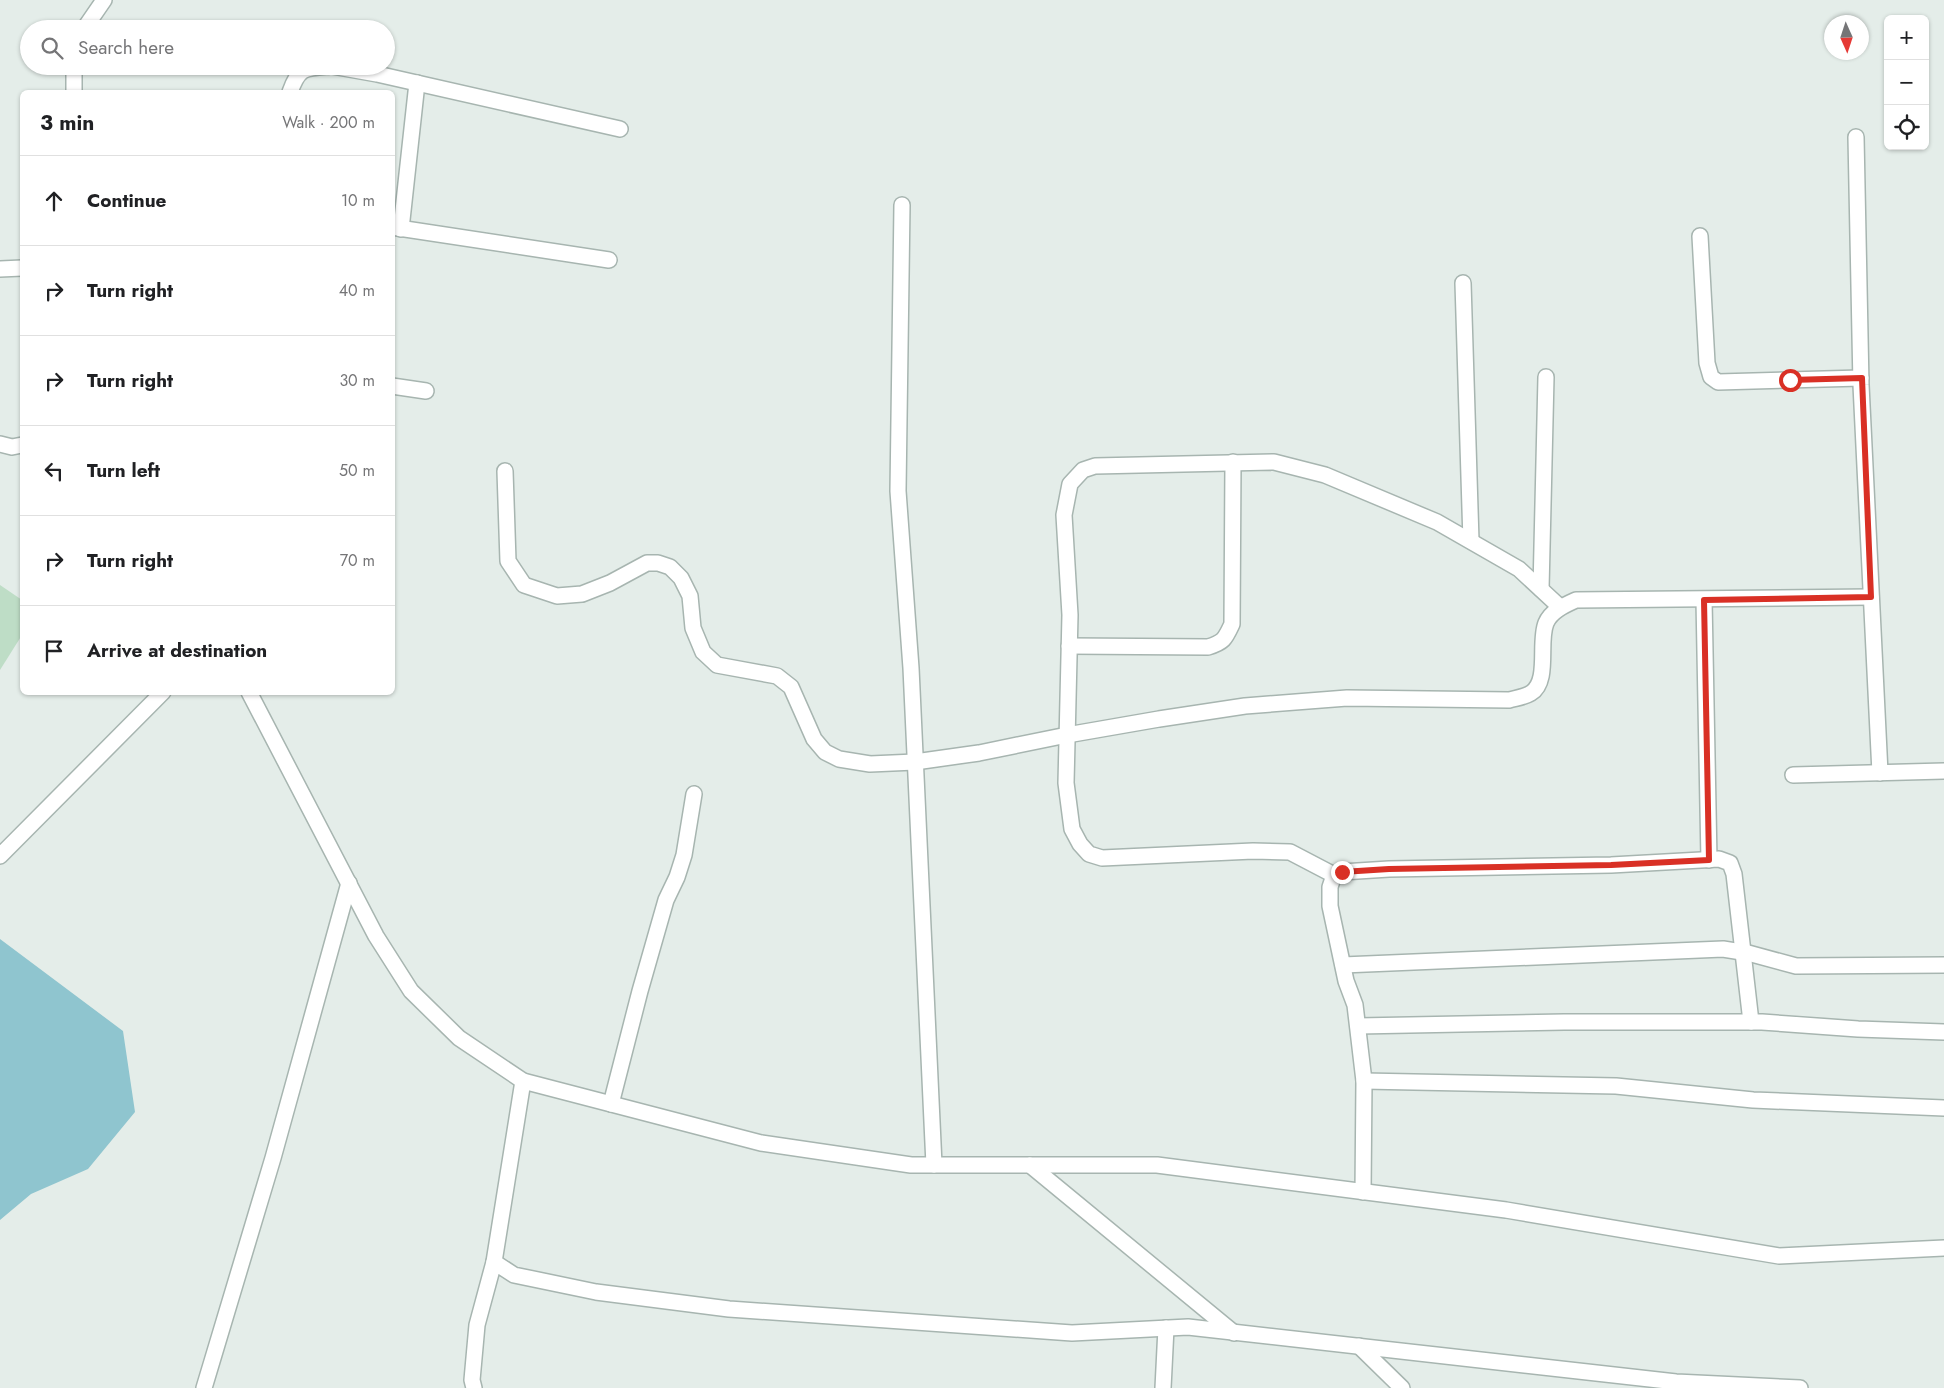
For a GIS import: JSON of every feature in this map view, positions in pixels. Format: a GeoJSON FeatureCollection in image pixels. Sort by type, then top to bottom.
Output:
{"type":"FeatureCollection","features":[{"type":"Feature","properties":{"kind":"street"},"geometry":{"type":"LineString","coordinates":[[90,20],[104,0]]}},
{"type":"Feature","properties":{"kind":"street"},"geometry":{"type":"LineString","coordinates":[[74,75],[74,90]]}},
{"type":"Feature","properties":{"kind":"street"},"geometry":{"type":"LineString","coordinates":[[291,90],[296,75]]}},
{"type":"Feature","properties":{"kind":"street"},"geometry":{"type":"LineString","coordinates":[[382,75],[620,129]]}},
{"type":"Feature","properties":{"kind":"street"},"geometry":{"type":"LineString","coordinates":[[418,83],[397,228],[609,260]]}},
{"type":"Feature","properties":{"kind":"street"},"geometry":{"type":"LineString","coordinates":[[1856,137],[1862,378],[1880,773]]}},
{"type":"Feature","properties":{"kind":"street"},"geometry":{"type":"LineString","coordinates":[[902,205],[898,491],[911,668],[934,1165]]}},
{"type":"Feature","properties":{"kind":"street"},"geometry":{"type":"LineString","coordinates":[[1700,236],[1707,363],[1711,377],[1718,382],[1862,378]]}},
{"type":"Feature","properties":{"kind":"street"},"geometry":{"type":"LineString","coordinates":[[0,269],[20,268]]}},
{"type":"Feature","properties":{"kind":"street"},"geometry":{"type":"LineString","coordinates":[[1463,283],[1471,541]]}},
{"type":"Feature","properties":{"kind":"street"},"geometry":{"type":"LineString","coordinates":[[1542,590],[1546,377]]}},
{"type":"Feature","properties":{"kind":"street"},"geometry":{"type":"LineString","coordinates":[[395,387],[426,392]]}},
{"type":"Feature","properties":{"kind":"street"},"geometry":{"type":"LineString","coordinates":[[0,444],[12,447],[20,445]]}},
{"type":"Feature","properties":{"kind":"street"},"geometry":{"type":"LineString","coordinates":[[1069,646],[1208,647],[1221,642],[1227,636],[1232,624],[1233,462]]}},
{"type":"Feature","properties":{"kind":"street"},"geometry":{"type":"LineString","coordinates":[[1560,607],[1519,569],[1471,541],[1436,522],[1325,475],[1274,462],[1095,466],[1083,470],[1070,484],[1064,515],[1070,615],[1066,783],[1072,829],[1088,854],[1102,858],[1253,851],[1290,852],[1334,875],[1342,872],[1389,869],[1611,865],[1719,859],[1730,864],[1734,874],[1751,1022]]}},
{"type":"Feature","properties":{"kind":"street"},"geometry":{"type":"LineString","coordinates":[[505,471],[508,561],[524,585],[557,596],[582,594],[610,583],[647,563],[658,562],[670,567],[681,578],[690,596],[693,628],[703,652],[717,665],[777,676],[791,687],[814,739],[825,752],[839,759],[870,764],[915,762],[979,753],[1067,735],[1245,706],[1347,698],[1509,700],[1530,694],[1538,687],[1541,677],[1542,645],[1546,622],[1560,607],[1576,600],[1871,597]]}},
{"type":"Feature","properties":{"kind":"street"},"geometry":{"type":"LineString","coordinates":[[1704,600],[1709,860]]}},
{"type":"Feature","properties":{"kind":"street"},"geometry":{"type":"LineString","coordinates":[[0,856],[160,695]]}},
{"type":"Feature","properties":{"kind":"street"},"geometry":{"type":"LineString","coordinates":[[251,695],[376,936],[411,991],[459,1038],[523,1081],[761,1143],[911,1165],[1157,1165],[1506,1210],[1779,1256],[1944,1248]]}},
{"type":"Feature","properties":{"kind":"street"},"geometry":{"type":"LineString","coordinates":[[1793,775],[1944,771]]}},
{"type":"Feature","properties":{"kind":"street"},"geometry":{"type":"LineString","coordinates":[[611,1104],[666,900],[677,877],[684,855],[694,794]]}},
{"type":"Feature","properties":{"kind":"street"},"geometry":{"type":"LineString","coordinates":[[1334,875],[1330,887],[1330,906],[1346,981],[1355,1005],[1364,1081],[1363,1192]]}},
{"type":"Feature","properties":{"kind":"street"},"geometry":{"type":"LineString","coordinates":[[204,1388],[273,1158],[349,883]]}},
{"type":"Feature","properties":{"kind":"street"},"geometry":{"type":"LineString","coordinates":[[1343,965],[1723,949],[1743,952],[1796,966],[1944,965]]}},
{"type":"Feature","properties":{"kind":"street"},"geometry":{"type":"LineString","coordinates":[[1358,1026],[1564,1022],[1751,1022],[1944,1032]]}},
{"type":"Feature","properties":{"kind":"street"},"geometry":{"type":"LineString","coordinates":[[474,1388],[472,1380],[477,1325],[494,1262],[523,1081]]}},
{"type":"Feature","properties":{"kind":"street"},"geometry":{"type":"LineString","coordinates":[[1364,1081],[1616,1086],[1753,1100],[1944,1108]]}},
{"type":"Feature","properties":{"kind":"street"},"geometry":{"type":"LineString","coordinates":[[1030,1164],[1234,1333]]}},
{"type":"Feature","properties":{"kind":"street"},"geometry":{"type":"LineString","coordinates":[[494,1262],[514,1275],[596,1292],[729,1309],[1072,1333],[1188,1327],[1676,1382],[1800,1388]]}},
{"type":"Feature","properties":{"kind":"street"},"geometry":{"type":"LineString","coordinates":[[1163,1388],[1166,1328]]}},
{"type":"Feature","properties":{"kind":"street"},"geometry":{"type":"LineString","coordinates":[[1359,1346],[1402,1388]]}},
{"type":"Feature","properties":{"kind":"green space"},"geometry":{"type":"Polygon","coordinates":[[[0,585],[20,599],[20,638],[0,670],[0,585]]]}},
{"type":"Feature","properties":{"kind":"water"},"geometry":{"type":"Polygon","coordinates":[[[0,939],[123,1031],[135,1112],[88,1169],[31,1194],[0,1220],[0,939]]]}},
{"type":"Feature","properties":{"kind":"route"},"geometry":{"type":"LineString","coordinates":[[1342,872],[1389,869],[1611,865],[1709,860],[1704,600],[1871,597],[1862,378],[1790,380]]}}]}
